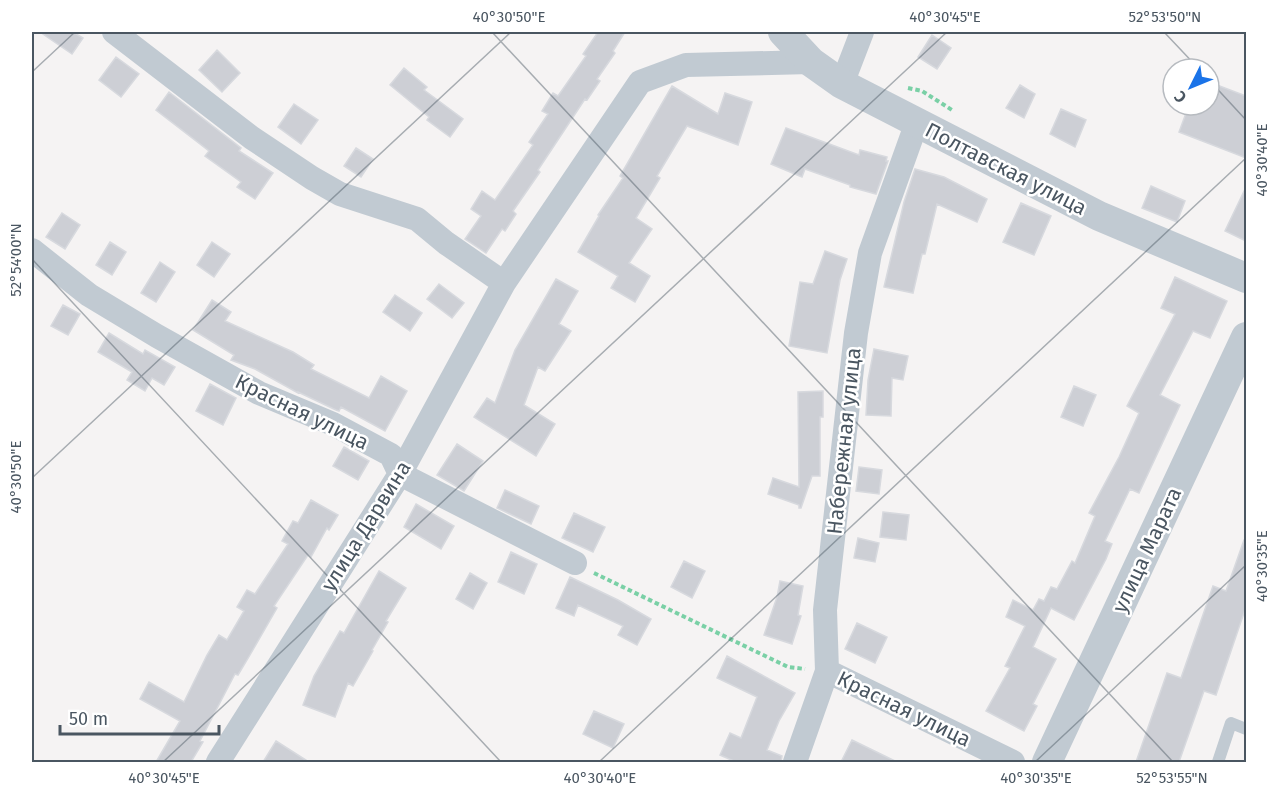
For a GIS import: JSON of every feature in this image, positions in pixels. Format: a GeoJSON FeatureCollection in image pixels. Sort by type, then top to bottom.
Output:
{"type":"FeatureCollection","features":[{"type":"Feature","properties":{"kind":"street"},"geometry":{"type":"LineString","coordinates":[[114,32],[252,138],[312,178],[340,194],[417,219],[446,243],[504,283]]}},
{"type":"Feature","properties":{"kind":"street","name":"Полтавская улица"},"geometry":{"type":"LineString","coordinates":[[783,32],[811,62],[842,84],[1099,216],[1246,278]]}},
{"type":"Feature","properties":{"kind":"street"},"geometry":{"type":"LineString","coordinates":[[842,84],[862,32]]}},
{"type":"Feature","properties":{"kind":"street","name":"улица Дарвина"},"geometry":{"type":"LineString","coordinates":[[218,762],[399,474],[504,283],[640,82],[686,64],[811,62]]}},
{"type":"Feature","properties":{"kind":"street","name":"Набережная улица"},"geometry":{"type":"LineString","coordinates":[[795,762],[827,670],[825,610],[856,333],[870,253],[917,123]]}},
{"type":"Feature","properties":{"kind":"street","name":"Красная улица"},"geometry":{"type":"LineString","coordinates":[[32,250],[89,295],[157,336],[259,393],[333,424],[391,455],[399,474],[575,563]]}},
{"type":"Feature","properties":{"kind":"street","name":"улица Марата"},"geometry":{"type":"LineString","coordinates":[[1047,762],[1246,337]]}},
{"type":"Feature","properties":{"kind":"street","name":"Красная улица"},"geometry":{"type":"LineString","coordinates":[[827,670],[1013,762]]}},
{"type":"Feature","properties":{"kind":"lane"},"geometry":{"type":"LineString","coordinates":[[1218,762],[1231,723],[1246,729]]}},
{"type":"Feature","properties":{"kind":"path"},"geometry":{"type":"LineString","coordinates":[[575,563],[788,667],[827,670]]}},
{"type":"Feature","properties":{"kind":"building"},"geometry":{"type":"Polygon","coordinates":[[[40,32],[73,32],[83,38],[72,54],[40,32]]]}},
{"type":"Feature","properties":{"kind":"building"},"geometry":{"type":"Polygon","coordinates":[[[598,32],[625,32],[613,51],[615,53],[597,79],[600,81],[587,100],[585,99],[538,170],[540,172],[513,211],[516,214],[505,231],[502,229],[486,253],[465,239],[481,216],[471,209],[482,191],[495,200],[533,145],[529,142],[548,114],[542,111],[553,93],[558,96],[586,56],[583,54],[598,32]]]}},
{"type":"Feature","properties":{"kind":"building"},"geometry":{"type":"Polygon","coordinates":[[[932,35],[951,48],[937,69],[918,57],[932,35]]]}},
{"type":"Feature","properties":{"kind":"building"},"geometry":{"type":"Polygon","coordinates":[[[217,50],[240,73],[222,92],[199,70],[217,50]]]}},
{"type":"Feature","properties":{"kind":"building"},"geometry":{"type":"Polygon","coordinates":[[[116,57],[139,74],[121,97],[99,80],[116,57]]]}},
{"type":"Feature","properties":{"kind":"building"},"geometry":{"type":"Polygon","coordinates":[[[404,68],[427,87],[424,90],[463,119],[450,137],[427,120],[429,117],[390,85],[404,68]]]}},
{"type":"Feature","properties":{"kind":"building"},"geometry":{"type":"Polygon","coordinates":[[[1020,85],[1035,94],[1024,118],[1006,108],[1020,85]]]}},
{"type":"Feature","properties":{"kind":"building"},"geometry":{"type":"Polygon","coordinates":[[[672,86],[718,114],[725,93],[752,102],[738,145],[687,126],[657,176],[660,178],[636,218],[652,229],[629,263],[650,276],[635,302],[611,288],[618,276],[578,252],[598,215],[623,178],[620,176],[672,86]]]}},
{"type":"Feature","properties":{"kind":"building"},"geometry":{"type":"Polygon","coordinates":[[[1221,87],[1246,96],[1246,158],[1179,132],[1185,117],[1221,117],[1221,87]]]}},
{"type":"Feature","properties":{"kind":"building"},"geometry":{"type":"Polygon","coordinates":[[[169,92],[241,148],[239,151],[273,173],[255,199],[237,187],[241,182],[205,156],[209,151],[156,110],[169,92]]]}},
{"type":"Feature","properties":{"kind":"building"},"geometry":{"type":"Polygon","coordinates":[[[294,104],[318,120],[301,144],[278,127],[294,104]]]}},
{"type":"Feature","properties":{"kind":"building"},"geometry":{"type":"Polygon","coordinates":[[[1061,109],[1086,120],[1075,147],[1050,134],[1061,109]]]}},
{"type":"Feature","properties":{"kind":"building"},"geometry":{"type":"Polygon","coordinates":[[[786,128],[859,155],[860,150],[887,157],[886,161],[888,161],[876,194],[850,187],[850,185],[805,169],[802,177],[771,164],[786,128]]]}},
{"type":"Feature","properties":{"kind":"building"},"geometry":{"type":"Polygon","coordinates":[[[356,148],[373,159],[361,177],[344,166],[356,148]]]}},
{"type":"Feature","properties":{"kind":"building"},"geometry":{"type":"Polygon","coordinates":[[[915,169],[944,177],[987,199],[977,222],[937,204],[913,293],[884,287],[904,202],[915,169]]]}},
{"type":"Feature","properties":{"kind":"building"},"geometry":{"type":"Polygon","coordinates":[[[1151,186],[1185,201],[1177,222],[1142,208],[1151,186]]]}},
{"type":"Feature","properties":{"kind":"building"},"geometry":{"type":"Polygon","coordinates":[[[1246,187],[1246,241],[1225,231],[1246,187]]]}},
{"type":"Feature","properties":{"kind":"building"},"geometry":{"type":"Polygon","coordinates":[[[1021,203],[1051,216],[1034,255],[1003,242],[1021,203]]]}},
{"type":"Feature","properties":{"kind":"building"},"geometry":{"type":"Polygon","coordinates":[[[62,213],[80,225],[65,249],[46,237],[62,213]]]}},
{"type":"Feature","properties":{"kind":"building"},"geometry":{"type":"Polygon","coordinates":[[[110,242],[126,252],[112,275],[96,265],[110,242]]]}},
{"type":"Feature","properties":{"kind":"building"},"geometry":{"type":"Polygon","coordinates":[[[212,242],[230,254],[214,277],[197,265],[212,242]]]}},
{"type":"Feature","properties":{"kind":"building"},"geometry":{"type":"Polygon","coordinates":[[[825,251],[847,259],[840,280],[827,353],[789,346],[800,282],[813,284],[825,251]]]}},
{"type":"Feature","properties":{"kind":"building"},"geometry":{"type":"Polygon","coordinates":[[[160,262],[175,272],[156,302],[141,293],[160,262]]]}},
{"type":"Feature","properties":{"kind":"building"},"geometry":{"type":"Polygon","coordinates":[[[1175,277],[1227,301],[1210,338],[1193,331],[1160,395],[1180,405],[1139,493],[1130,489],[1105,541],[1112,544],[1106,559],[1074,620],[1051,608],[1033,647],[1056,659],[1033,704],[1037,706],[1024,731],[986,711],[1010,668],[1005,666],[1025,626],[1006,617],[1013,600],[1033,610],[1039,599],[1044,601],[1051,587],[1057,589],[1072,561],[1075,563],[1095,516],[1089,513],[1139,413],[1127,406],[1175,314],[1161,308],[1175,277]]]}},
{"type":"Feature","properties":{"kind":"building"},"geometry":{"type":"Polygon","coordinates":[[[556,279],[578,291],[559,324],[571,331],[545,371],[538,367],[524,405],[555,424],[536,456],[474,417],[487,398],[495,403],[515,350],[556,279]]]}},
{"type":"Feature","properties":{"kind":"building"},"geometry":{"type":"Polygon","coordinates":[[[439,284],[464,303],[452,318],[427,299],[439,284]]]}},
{"type":"Feature","properties":{"kind":"building"},"geometry":{"type":"Polygon","coordinates":[[[395,295],[422,313],[410,331],[383,312],[395,295]]]}},
{"type":"Feature","properties":{"kind":"building"},"geometry":{"type":"Polygon","coordinates":[[[212,300],[231,312],[225,321],[293,352],[314,365],[311,369],[369,398],[381,376],[407,391],[385,431],[341,407],[339,411],[336,410],[298,393],[255,369],[231,360],[234,355],[193,330],[212,300]]]}},
{"type":"Feature","properties":{"kind":"building"},"geometry":{"type":"Polygon","coordinates":[[[63,305],[80,314],[68,335],[51,326],[63,305]]]}},
{"type":"Feature","properties":{"kind":"building"},"geometry":{"type":"Polygon","coordinates":[[[109,333],[143,354],[145,350],[175,367],[164,385],[152,378],[145,391],[127,380],[132,372],[98,352],[109,333]]]}},
{"type":"Feature","properties":{"kind":"building"},"geometry":{"type":"Polygon","coordinates":[[[874,349],[908,356],[903,380],[892,378],[891,416],[866,415],[868,380],[874,349]]]}},
{"type":"Feature","properties":{"kind":"building"},"geometry":{"type":"Polygon","coordinates":[[[210,384],[236,398],[223,425],[196,411],[210,384]]]}},
{"type":"Feature","properties":{"kind":"building"},"geometry":{"type":"Polygon","coordinates":[[[1074,386],[1096,395],[1083,426],[1061,417],[1074,386]]]}},
{"type":"Feature","properties":{"kind":"building"},"geometry":{"type":"Polygon","coordinates":[[[823,391],[823,417],[820,417],[820,476],[812,476],[801,508],[799,508],[799,505],[768,494],[773,478],[799,487],[798,392],[823,391]]]}},
{"type":"Feature","properties":{"kind":"building"},"geometry":{"type":"Polygon","coordinates":[[[457,444],[483,461],[464,491],[437,475],[457,444]]]}},
{"type":"Feature","properties":{"kind":"building"},"geometry":{"type":"Polygon","coordinates":[[[344,447],[369,461],[358,480],[333,466],[344,447]]]}},
{"type":"Feature","properties":{"kind":"building"},"geometry":{"type":"Polygon","coordinates":[[[859,467],[882,470],[879,494],[856,491],[859,467]]]}},
{"type":"Feature","properties":{"kind":"building"},"geometry":{"type":"Polygon","coordinates":[[[505,490],[539,506],[531,524],[497,508],[505,490]]]}},
{"type":"Feature","properties":{"kind":"building"},"geometry":{"type":"Polygon","coordinates":[[[311,500],[338,515],[329,530],[327,528],[311,557],[308,555],[274,606],[277,608],[238,675],[235,674],[191,762],[156,762],[180,721],[140,699],[149,682],[184,702],[219,635],[227,640],[244,611],[237,607],[247,590],[255,594],[288,544],[282,541],[293,521],[298,523],[311,500]]]}},
{"type":"Feature","properties":{"kind":"building"},"geometry":{"type":"Polygon","coordinates":[[[416,504],[454,526],[441,549],[404,527],[416,504]]]}},
{"type":"Feature","properties":{"kind":"building"},"geometry":{"type":"Polygon","coordinates":[[[883,512],[909,515],[906,540],[880,537],[883,512]]]}},
{"type":"Feature","properties":{"kind":"building"},"geometry":{"type":"Polygon","coordinates":[[[574,513],[605,527],[593,552],[562,538],[574,513]]]}},
{"type":"Feature","properties":{"kind":"building"},"geometry":{"type":"Polygon","coordinates":[[[858,538],[879,543],[875,562],[854,558],[858,538]]]}},
{"type":"Feature","properties":{"kind":"building"},"geometry":{"type":"Polygon","coordinates":[[[1244,540],[1246,540],[1246,607],[1216,695],[1204,691],[1179,762],[1136,762],[1167,673],[1181,678],[1213,586],[1226,591],[1244,540]]]}},
{"type":"Feature","properties":{"kind":"building"},"geometry":{"type":"Polygon","coordinates":[[[511,552],[537,564],[524,594],[498,582],[511,552]]]}},
{"type":"Feature","properties":{"kind":"building"},"geometry":{"type":"Polygon","coordinates":[[[684,561],[705,571],[692,598],[671,587],[684,561]]]}},
{"type":"Feature","properties":{"kind":"building"},"geometry":{"type":"Polygon","coordinates":[[[379,571],[406,588],[386,621],[388,622],[373,651],[353,686],[348,683],[335,717],[303,705],[314,676],[340,631],[344,633],[379,571]]]}},
{"type":"Feature","properties":{"kind":"building"},"geometry":{"type":"Polygon","coordinates":[[[470,573],[487,583],[473,609],[456,599],[470,573]]]}},
{"type":"Feature","properties":{"kind":"building"},"geometry":{"type":"Polygon","coordinates":[[[570,577],[651,619],[637,645],[618,635],[623,626],[578,605],[574,616],[556,608],[570,577]]]}},
{"type":"Feature","properties":{"kind":"building"},"geometry":{"type":"Polygon","coordinates":[[[780,581],[803,586],[798,615],[801,616],[792,644],[764,635],[780,581]]]}},
{"type":"Feature","properties":{"kind":"building"},"geometry":{"type":"Polygon","coordinates":[[[857,623],[887,637],[875,663],[845,649],[857,623]]]}},
{"type":"Feature","properties":{"kind":"building"},"geometry":{"type":"Polygon","coordinates":[[[727,656],[795,693],[779,721],[767,750],[782,756],[781,762],[736,762],[720,755],[730,733],[741,738],[757,697],[717,678],[727,656]]]}},
{"type":"Feature","properties":{"kind":"building"},"geometry":{"type":"Polygon","coordinates":[[[594,711],[624,724],[613,748],[583,734],[594,711]]]}},
{"type":"Feature","properties":{"kind":"building"},"geometry":{"type":"Polygon","coordinates":[[[852,740],[897,762],[841,762],[852,740]]]}},
{"type":"Feature","properties":{"kind":"building"},"geometry":{"type":"Polygon","coordinates":[[[276,741],[309,762],[263,762],[276,741]]]}}]}
